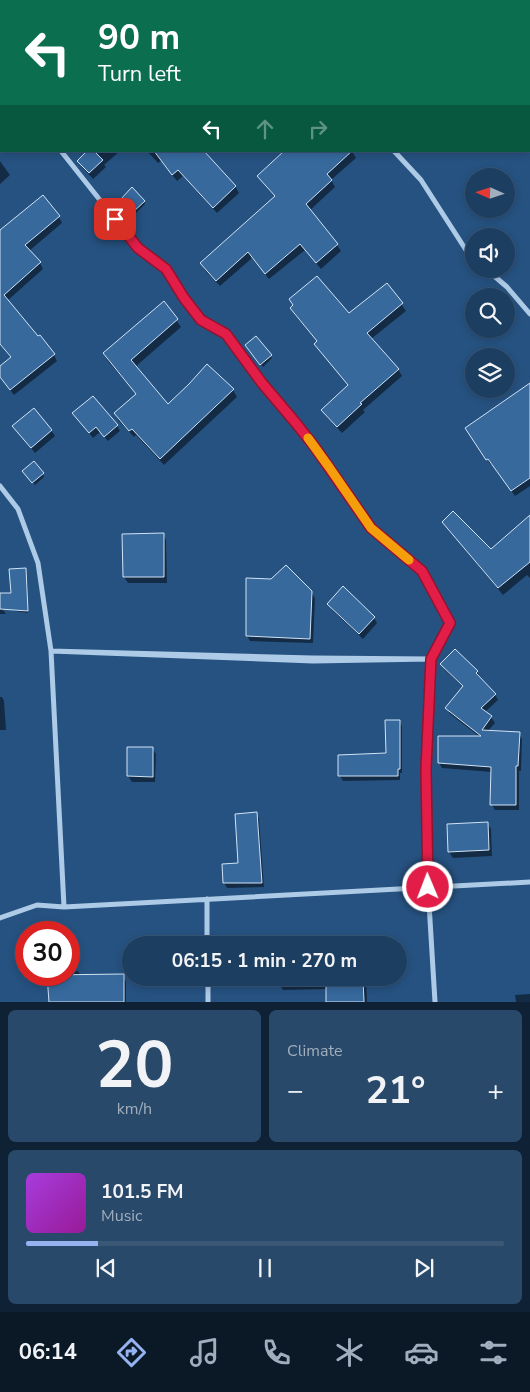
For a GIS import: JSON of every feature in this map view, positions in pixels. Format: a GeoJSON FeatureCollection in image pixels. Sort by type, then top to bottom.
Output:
{"type":"FeatureCollection","features":[{"type":"Feature","properties":{"kind":"street"},"geometry":{"type":"LineString","coordinates":[[61,152],[138,248],[166,269],[184,298],[201,320],[226,334],[262,383],[319,453],[371,528],[422,571],[450,623],[431,659],[426,769],[428,887],[435,1002]]}},
{"type":"Feature","properties":{"kind":"street"},"geometry":{"type":"LineString","coordinates":[[395,152],[421,180],[465,249]]}},
{"type":"Feature","properties":{"kind":"street"},"geometry":{"type":"LineString","coordinates":[[496,278],[530,314]]}},
{"type":"Feature","properties":{"kind":"street"},"geometry":{"type":"LineString","coordinates":[[0,487],[18,509],[38,563],[51,651],[64,907]]}},
{"type":"Feature","properties":{"kind":"street"},"geometry":{"type":"LineString","coordinates":[[51,651],[313,661],[431,659]]}},
{"type":"Feature","properties":{"kind":"street"},"geometry":{"type":"LineString","coordinates":[[0,918],[37,905],[64,907],[530,882]]}},
{"type":"Feature","properties":{"kind":"street"},"geometry":{"type":"LineString","coordinates":[[207,899],[207,936]]}},
{"type":"Feature","properties":{"kind":"street"},"geometry":{"type":"LineString","coordinates":[[208,986],[208,1002]]}},
{"type":"Feature","properties":{"kind":"building"},"geometry":{"type":"Polygon","coordinates":[[[86,152],[95,152],[103,160],[89,173],[77,161],[86,152]]]}},
{"type":"Feature","properties":{"kind":"building"},"geometry":{"type":"Polygon","coordinates":[[[155,152],[205,152],[236,186],[213,208],[178,170],[172,175],[155,152]]]}},
{"type":"Feature","properties":{"kind":"building"},"geometry":{"type":"Polygon","coordinates":[[[283,152],[351,152],[327,174],[332,180],[306,204],[338,244],[316,263],[300,244],[265,274],[248,252],[216,281],[200,263],[275,196],[257,176],[283,152]]]}},
{"type":"Feature","properties":{"kind":"building"},"geometry":{"type":"Polygon","coordinates":[[[132,187],[145,201],[132,213],[120,200],[132,187]]]}},
{"type":"Feature","properties":{"kind":"building"},"geometry":{"type":"Polygon","coordinates":[[[43,195],[60,216],[25,245],[41,262],[4,295],[55,354],[10,390],[0,377],[0,366],[11,357],[0,344],[0,230],[43,195]]]}},
{"type":"Feature","properties":{"kind":"building"},"geometry":{"type":"Polygon","coordinates":[[[317,276],[349,313],[387,283],[403,303],[367,333],[399,369],[360,403],[362,404],[337,427],[321,410],[348,385],[314,344],[317,341],[290,308],[293,305],[289,299],[317,276]]]}},
{"type":"Feature","properties":{"kind":"building"},"geometry":{"type":"Polygon","coordinates":[[[164,301],[178,319],[131,360],[168,404],[207,364],[234,389],[160,459],[132,429],[129,431],[114,413],[136,394],[103,353],[164,301]]]}},
{"type":"Feature","properties":{"kind":"building"},"geometry":{"type":"Polygon","coordinates":[[[256,336],[272,355],[260,365],[245,345],[256,336]]]}},
{"type":"Feature","properties":{"kind":"building"},"geometry":{"type":"Polygon","coordinates":[[[530,383],[530,478],[511,491],[488,459],[486,460],[465,428],[508,398],[515,398],[515,393],[530,383]]]}},
{"type":"Feature","properties":{"kind":"building"},"geometry":{"type":"Polygon","coordinates":[[[93,396],[118,425],[104,437],[96,427],[89,433],[72,413],[93,396]]]}},
{"type":"Feature","properties":{"kind":"building"},"geometry":{"type":"Polygon","coordinates":[[[34,408],[52,430],[31,448],[12,426],[34,408]]]}},
{"type":"Feature","properties":{"kind":"building"},"geometry":{"type":"Polygon","coordinates":[[[34,461],[44,473],[32,483],[22,471],[34,461]]]}},
{"type":"Feature","properties":{"kind":"building"},"geometry":{"type":"Polygon","coordinates":[[[453,511],[491,549],[530,515],[530,562],[498,588],[442,522],[453,511]]]}},
{"type":"Feature","properties":{"kind":"building"},"geometry":{"type":"Polygon","coordinates":[[[164,533],[164,577],[123,577],[122,534],[164,533]]]}},
{"type":"Feature","properties":{"kind":"building"},"geometry":{"type":"Polygon","coordinates":[[[286,565],[312,591],[310,639],[246,636],[246,578],[271,579],[286,565]]]}},
{"type":"Feature","properties":{"kind":"building"},"geometry":{"type":"Polygon","coordinates":[[[26,568],[28,611],[0,609],[0,593],[11,593],[9,569],[26,568]]]}},
{"type":"Feature","properties":{"kind":"building"},"geometry":{"type":"Polygon","coordinates":[[[343,586],[375,617],[359,634],[327,604],[343,586]]]}},
{"type":"Feature","properties":{"kind":"building"},"geometry":{"type":"Polygon","coordinates":[[[455,649],[478,671],[476,673],[496,694],[481,708],[492,716],[482,730],[520,732],[518,766],[516,766],[516,805],[490,805],[491,767],[438,763],[438,736],[481,736],[445,708],[463,686],[440,664],[455,649]]]}},
{"type":"Feature","properties":{"kind":"building"},"geometry":{"type":"Polygon","coordinates":[[[385,720],[400,720],[400,769],[398,769],[398,776],[338,776],[338,755],[386,753],[385,720]]]}},
{"type":"Feature","properties":{"kind":"building"},"geometry":{"type":"Polygon","coordinates":[[[127,747],[153,747],[153,777],[127,776],[127,747]]]}},
{"type":"Feature","properties":{"kind":"building"},"geometry":{"type":"Polygon","coordinates":[[[257,812],[262,883],[223,883],[222,864],[238,863],[235,814],[257,812]]]}},
{"type":"Feature","properties":{"kind":"building"},"geometry":{"type":"Polygon","coordinates":[[[488,822],[489,850],[448,852],[447,824],[488,822]]]}},
{"type":"Feature","properties":{"kind":"building"},"geometry":{"type":"Polygon","coordinates":[[[122,974],[124,1002],[49,1002],[48,986],[80,986],[80,975],[122,974]]]}},
{"type":"Feature","properties":{"kind":"building"},"geometry":{"type":"Polygon","coordinates":[[[326,986],[363,986],[364,1002],[326,1002],[326,986]]]}},
{"type":"Feature","properties":{"kind":"slow traffic"},"geometry":{"type":"LineString","coordinates":[[308,438],[371,528],[409,560]]}},
{"type":"Feature","properties":{"kind":"route"},"geometry":{"type":"LineString","coordinates":[[115,219],[138,248],[166,269],[184,298],[201,320],[226,334],[262,383],[314,446],[371,528],[422,571],[450,623],[431,659],[426,769],[428,887]]}}]}
